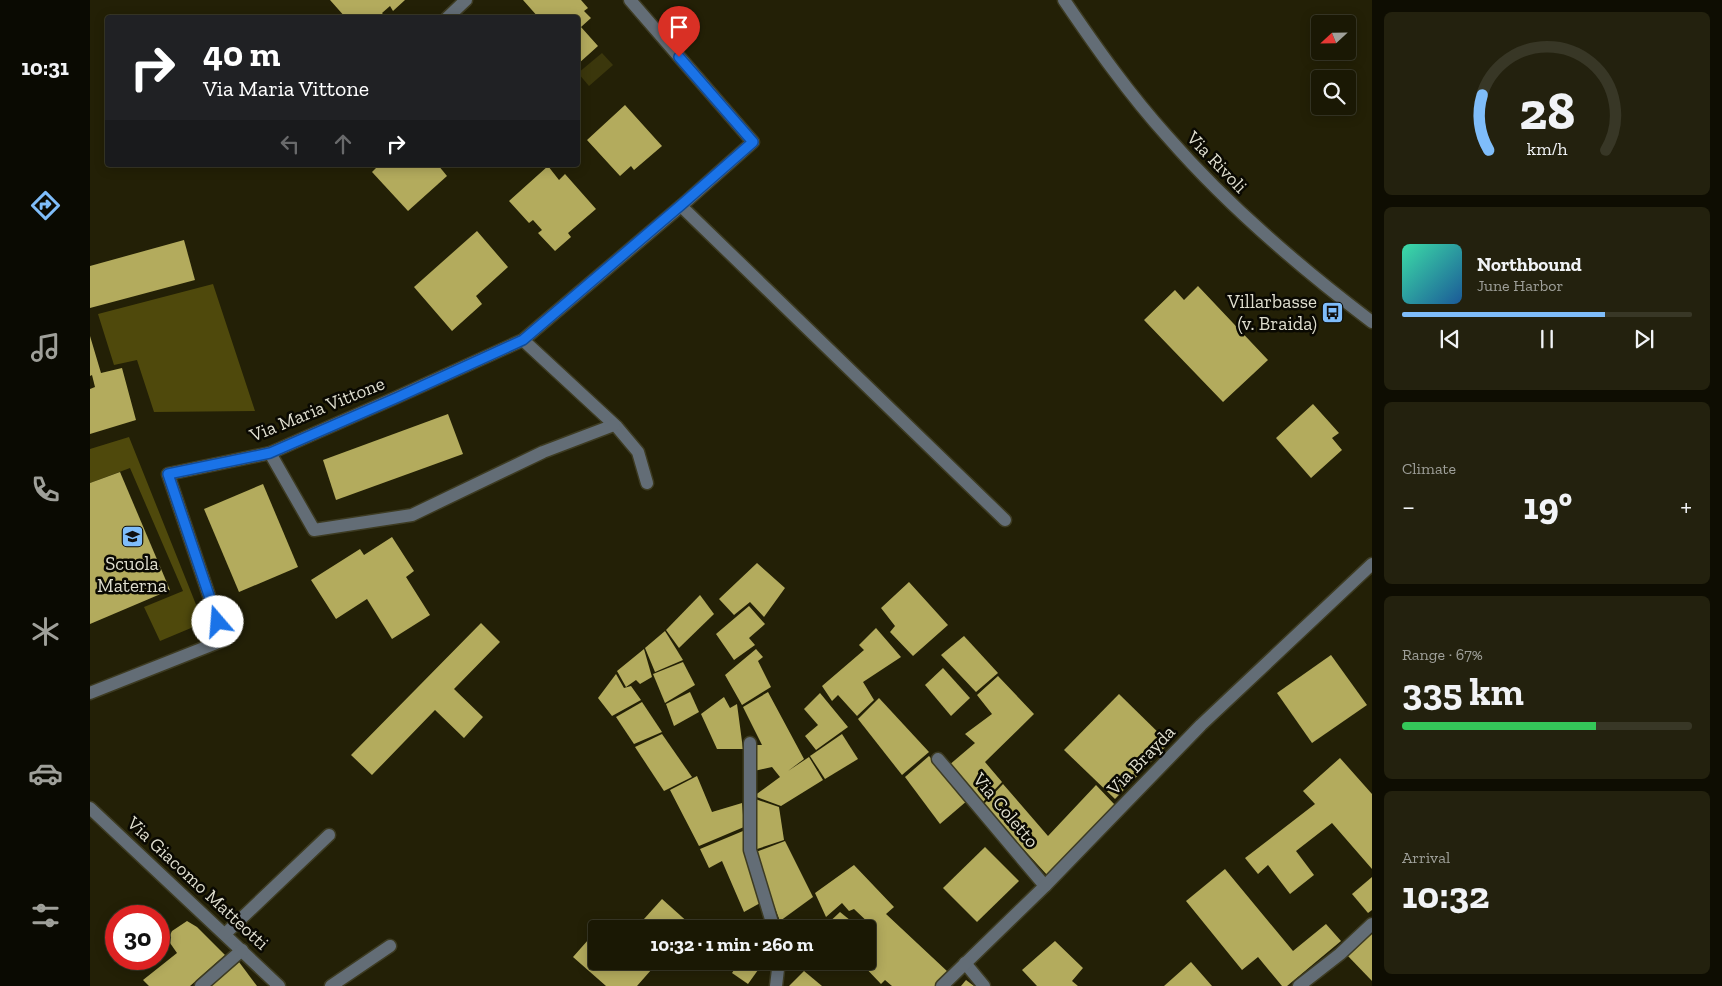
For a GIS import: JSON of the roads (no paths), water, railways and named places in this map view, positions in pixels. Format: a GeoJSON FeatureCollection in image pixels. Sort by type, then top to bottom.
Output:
{"type":"FeatureCollection","features":[{"type":"Feature","properties":{"kind":"street"},"geometry":{"type":"LineString","coordinates":[[450,15],[466,0]]}},
{"type":"Feature","properties":{"kind":"street","name":"Via Maria Vittone"},"geometry":{"type":"LineString","coordinates":[[90,693],[224,640],[168,474],[270,453],[523,340],[753,142],[630,0]]}},
{"type":"Feature","properties":{"kind":"street","name":"Via Rivoli"},"geometry":{"type":"LineString","coordinates":[[1066,2],[1120,78],[1166,136],[1227,200],[1281,250],[1367,318],[1372,328]]}},
{"type":"Feature","properties":{"kind":"street"},"geometry":{"type":"LineString","coordinates":[[680,206],[1005,520]]}},
{"type":"Feature","properties":{"kind":"street"},"geometry":{"type":"LineString","coordinates":[[523,340],[614,425],[638,452],[647,483]]}},
{"type":"Feature","properties":{"kind":"street"},"geometry":{"type":"LineString","coordinates":[[270,453],[314,530],[412,516],[543,452],[614,425]]}},
{"type":"Feature","properties":{"kind":"street","name":"Via Brayda"},"geometry":{"type":"LineString","coordinates":[[942,986],[1045,886],[1201,725],[1372,564]]}},
{"type":"Feature","properties":{"kind":"street"},"geometry":{"type":"LineString","coordinates":[[750,743],[750,850],[771,920]]}},
{"type":"Feature","properties":{"kind":"street","name":"Via Coletto"},"geometry":{"type":"LineString","coordinates":[[938,759],[1045,886]]}},
{"type":"Feature","properties":{"kind":"street","name":"Via Giacomo Matteotti"},"geometry":{"type":"LineString","coordinates":[[90,808],[280,986]]}},
{"type":"Feature","properties":{"kind":"street"},"geometry":{"type":"LineString","coordinates":[[225,934],[329,835]]}},
{"type":"Feature","properties":{"kind":"street"},"geometry":{"type":"LineString","coordinates":[[1299,986],[1340,954],[1372,924]]}},
{"type":"Feature","properties":{"kind":"street"},"geometry":{"type":"LineString","coordinates":[[331,986],[390,946]]}},
{"type":"Feature","properties":{"kind":"street"},"geometry":{"type":"LineString","coordinates":[[201,986],[242,950]]}},
{"type":"Feature","properties":{"kind":"street"},"geometry":{"type":"LineString","coordinates":[[965,963],[984,986]]}},
{"type":"Feature","properties":{"kind":"street"},"geometry":{"type":"LineString","coordinates":[[776,986],[778,970]]}},
{"type":"Feature","properties":{"kind":"place","name":"Villarbasse (v. Braida)"},"geometry":{"type":"Point","coordinates":[1333,312]}},
{"type":"Feature","properties":{"kind":"place","name":"Scuola Materna"},"geometry":{"type":"Point","coordinates":[132,537]}}]}
